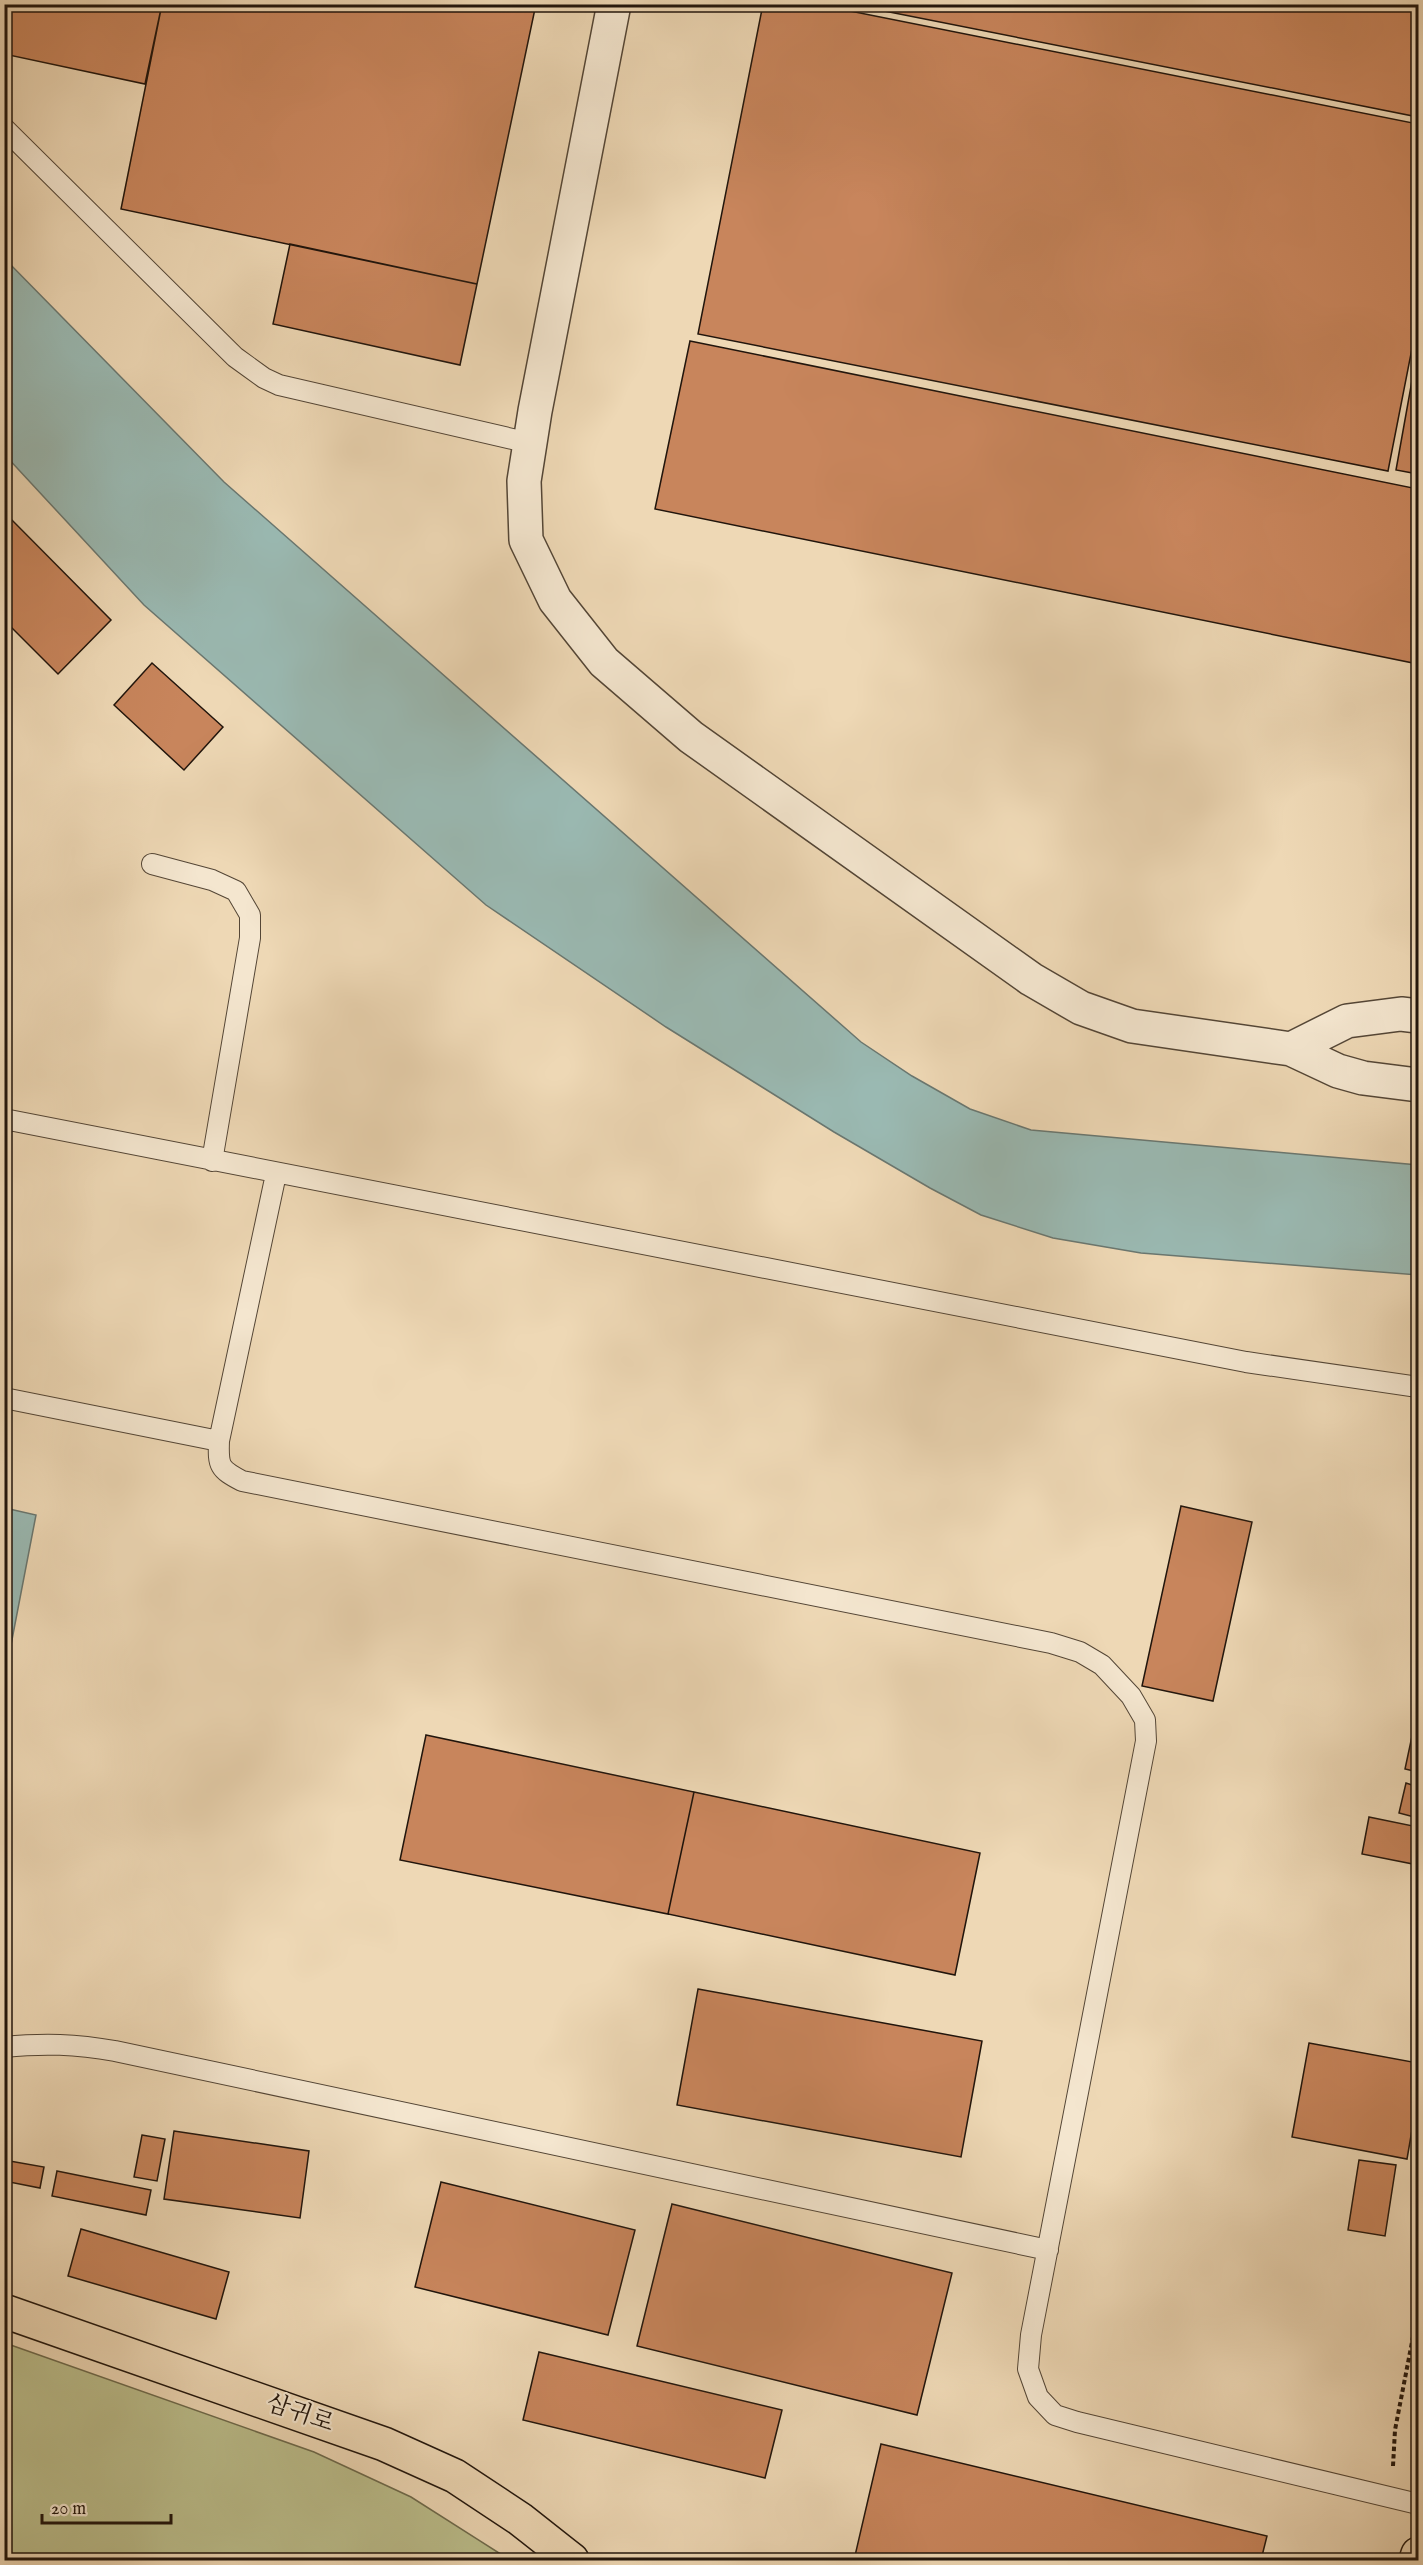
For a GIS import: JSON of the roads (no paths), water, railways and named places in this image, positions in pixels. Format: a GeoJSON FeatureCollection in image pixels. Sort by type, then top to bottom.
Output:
{"type":"FeatureCollection","features":[{"type":"Feature","properties":{"kind":"main road","name":"삼귀로"},"geometry":{"type":"LineString","coordinates":[[4,2311],[384,2444],[455,2476],[520,2519],[572,2560]]}},
{"type":"Feature","properties":{"kind":"main road"},"geometry":{"type":"LineString","coordinates":[[1416,2560],[1419,2554]]}},
{"type":"Feature","properties":{"kind":"street"},"geometry":{"type":"LineString","coordinates":[[614,4],[524,481],[526,540],[555,600],[604,663],[691,737],[1031,979],[1081,1008],[1131,1026],[1291,1049],[1338,1071],[1394,1083],[1419,1085]]}},
{"type":"Feature","properties":{"kind":"street"},"geometry":{"type":"LineString","coordinates":[[1291,1049],[1347,1021],[1401,1014],[1419,1016]]}},
{"type":"Feature","properties":{"kind":"lane"},"geometry":{"type":"LineString","coordinates":[[4,128],[235,357],[264,378],[279,385],[530,443]]}},
{"type":"Feature","properties":{"kind":"lane"},"geometry":{"type":"LineString","coordinates":[[152,864],[212,880],[236,891],[250,915],[250,938],[212,1161]]}},
{"type":"Feature","properties":{"kind":"lane"},"geometry":{"type":"LineString","coordinates":[[4,1119],[1235,1360],[1419,1387]]}},
{"type":"Feature","properties":{"kind":"lane"},"geometry":{"type":"LineString","coordinates":[[276,1174],[219,1441],[218,1460],[224,1471],[242,1481],[1051,1643],[1080,1652],[1102,1665],[1131,1696],[1145,1720],[1146,1741],[1031,2335],[1028,2368],[1038,2397],[1055,2415],[1077,2422],[1419,2504]]}},
{"type":"Feature","properties":{"kind":"lane"},"geometry":{"type":"LineString","coordinates":[[4,1398],[219,1441]]}},
{"type":"Feature","properties":{"kind":"lane"},"geometry":{"type":"LineString","coordinates":[[4,2047],[76,2044],[115,2051],[1048,2250]]}},
{"type":"Feature","properties":{"kind":"water"},"geometry":{"type":"Polygon","coordinates":[[[5,259],[224,482],[861,1042],[912,1076],[970,1109],[1031,1130],[1418,1165],[1418,1275],[1141,1253],[1053,1238],[981,1215],[834,1132],[666,1027],[486,905],[144,605],[5,455],[5,259]]]}},
{"type":"Feature","properties":{"kind":"water"},"geometry":{"type":"Polygon","coordinates":[[[4,1508],[36,1515],[5,1676],[4,1508]]]}}]}
